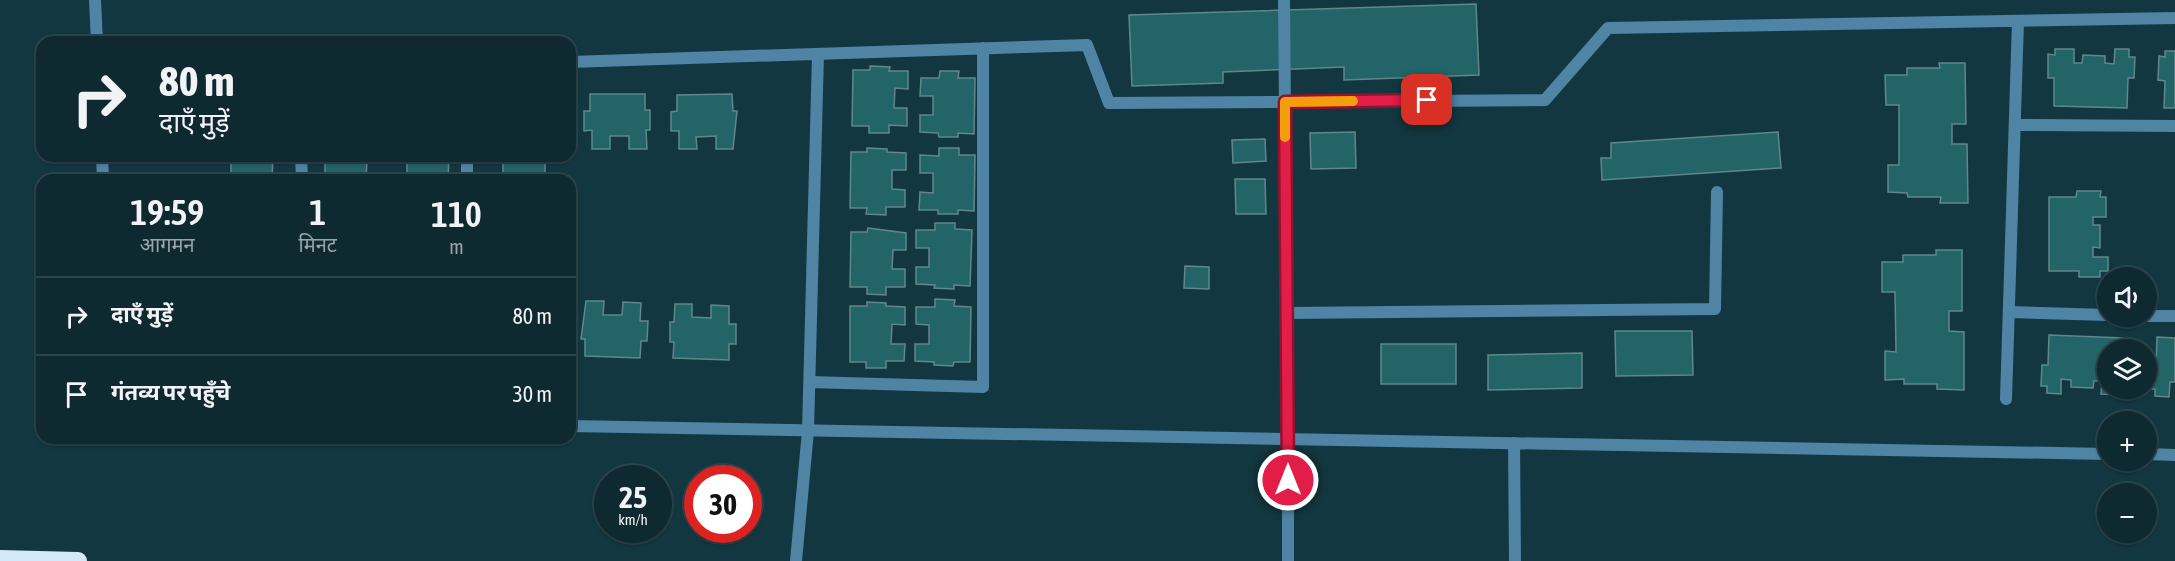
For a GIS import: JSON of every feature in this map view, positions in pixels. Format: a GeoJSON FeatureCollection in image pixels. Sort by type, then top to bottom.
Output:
{"type":"FeatureCollection","features":[{"type":"Feature","properties":{"kind":"highway"},"geometry":{"type":"LineString","coordinates":[[0,559],[78,561]]}},
{"type":"Feature","properties":{"kind":"street"},"geometry":{"type":"LineString","coordinates":[[95,0],[97,36]]}},
{"type":"Feature","properties":{"kind":"street"},"geometry":{"type":"LineString","coordinates":[[1284,0],[1288,561]]}},
{"type":"Feature","properties":{"kind":"street"},"geometry":{"type":"LineString","coordinates":[[576,62],[1087,45],[1109,103],[1545,100],[1608,28],[2175,18]]}},
{"type":"Feature","properties":{"kind":"street"},"geometry":{"type":"LineString","coordinates":[[2006,399],[2018,21]]}},
{"type":"Feature","properties":{"kind":"street"},"geometry":{"type":"LineString","coordinates":[[810,382],[983,387],[983,48]]}},
{"type":"Feature","properties":{"kind":"street"},"geometry":{"type":"LineString","coordinates":[[796,561],[808,431],[818,54]]}},
{"type":"Feature","properties":{"kind":"street"},"geometry":{"type":"LineString","coordinates":[[2015,125],[2175,126]]}},
{"type":"Feature","properties":{"kind":"street"},"geometry":{"type":"LineString","coordinates":[[1287,313],[1715,309],[1717,192]]}},
{"type":"Feature","properties":{"kind":"street"},"geometry":{"type":"LineString","coordinates":[[2009,312],[2097,315]]}},
{"type":"Feature","properties":{"kind":"street"},"geometry":{"type":"LineString","coordinates":[[2157,316],[2175,316]]}},
{"type":"Feature","properties":{"kind":"street"},"geometry":{"type":"LineString","coordinates":[[576,426],[2097,454]]}},
{"type":"Feature","properties":{"kind":"street"},"geometry":{"type":"LineString","coordinates":[[1514,443],[1515,561]]}},
{"type":"Feature","properties":{"kind":"street"},"geometry":{"type":"LineString","coordinates":[[2157,454],[2175,455]]}},
{"type":"Feature","properties":{"kind":"building"},"geometry":{"type":"Polygon","coordinates":[[[1476,4],[1479,75],[1344,80],[1344,67],[1223,72],[1223,83],[1132,86],[1129,15],[1476,4]]]}},
{"type":"Feature","properties":{"kind":"building"},"geometry":{"type":"Polygon","coordinates":[[[2055,49],[2074,49],[2074,63],[2082,63],[2083,55],[2105,56],[2105,63],[2114,64],[2115,49],[2129,49],[2129,57],[2135,57],[2134,78],[2128,78],[2127,108],[2054,106],[2054,78],[2048,78],[2048,54],[2055,55],[2055,49]]]}},
{"type":"Feature","properties":{"kind":"building"},"geometry":{"type":"Polygon","coordinates":[[[2165,51],[2175,51],[2175,108],[2164,108],[2165,81],[2158,80],[2159,56],[2165,57],[2165,51]]]}},
{"type":"Feature","properties":{"kind":"building"},"geometry":{"type":"Polygon","coordinates":[[[1939,63],[1965,63],[1966,124],[1952,124],[1952,144],[1967,144],[1968,203],[1940,203],[1941,197],[1908,197],[1907,193],[1888,192],[1888,165],[1899,165],[1899,105],[1886,105],[1885,75],[1907,75],[1907,68],[1940,68],[1939,63]]]}},
{"type":"Feature","properties":{"kind":"building"},"geometry":{"type":"Polygon","coordinates":[[[870,66],[890,67],[889,71],[908,71],[908,89],[895,88],[894,108],[907,108],[907,126],[889,125],[889,133],[869,133],[869,126],[852,126],[853,70],[870,70],[870,66]]]}},
{"type":"Feature","properties":{"kind":"building"},"geometry":{"type":"Polygon","coordinates":[[[940,71],[959,71],[958,78],[975,78],[974,134],[958,133],[958,137],[939,137],[938,133],[920,132],[920,115],[933,115],[933,96],[920,96],[921,78],[939,78],[940,71]]]}},
{"type":"Feature","properties":{"kind":"building"},"geometry":{"type":"Polygon","coordinates":[[[590,94],[645,94],[645,110],[650,110],[650,130],[646,130],[647,149],[629,149],[629,136],[610,136],[610,149],[592,149],[592,130],[584,131],[584,111],[590,111],[590,94]]]}},
{"type":"Feature","properties":{"kind":"building"},"geometry":{"type":"Polygon","coordinates":[[[732,94],[733,111],[737,111],[733,149],[716,149],[716,136],[696,137],[697,149],[679,149],[679,131],[671,131],[671,112],[677,111],[677,95],[732,94]]]}},
{"type":"Feature","properties":{"kind":"building"},"geometry":{"type":"Polygon","coordinates":[[[1355,132],[1356,168],[1311,169],[1310,133],[1355,132]]]}},
{"type":"Feature","properties":{"kind":"building"},"geometry":{"type":"Polygon","coordinates":[[[1778,132],[1781,168],[1602,180],[1601,158],[1611,158],[1611,143],[1778,132]]]}},
{"type":"Feature","properties":{"kind":"building"},"geometry":{"type":"Polygon","coordinates":[[[1265,139],[1266,161],[1233,163],[1232,140],[1265,139]]]}},
{"type":"Feature","properties":{"kind":"building"},"geometry":{"type":"Polygon","coordinates":[[[867,148],[906,153],[906,170],[892,170],[892,189],[905,190],[905,207],[886,207],[886,215],[866,214],[867,208],[850,208],[851,152],[867,152],[867,148]]]}},
{"type":"Feature","properties":{"kind":"building"},"geometry":{"type":"Polygon","coordinates":[[[939,148],[959,148],[959,155],[975,155],[974,211],[958,210],[958,214],[938,214],[938,210],[919,210],[920,192],[933,193],[933,173],[920,173],[920,155],[939,156],[939,148]]]}},
{"type":"Feature","properties":{"kind":"building"},"geometry":{"type":"Polygon","coordinates":[[[231,162],[273,162],[272,174],[231,174],[231,162]]]}},
{"type":"Feature","properties":{"kind":"building"},"geometry":{"type":"Polygon","coordinates":[[[325,162],[367,162],[366,174],[325,174],[325,162]]]}},
{"type":"Feature","properties":{"kind":"building"},"geometry":{"type":"Polygon","coordinates":[[[407,162],[449,162],[448,174],[407,174],[407,162]]]}},
{"type":"Feature","properties":{"kind":"building"},"geometry":{"type":"Polygon","coordinates":[[[503,162],[545,162],[545,174],[503,174],[503,162]]]}},
{"type":"Feature","properties":{"kind":"building"},"geometry":{"type":"Polygon","coordinates":[[[1235,179],[1265,179],[1266,214],[1236,214],[1235,179]]]}},
{"type":"Feature","properties":{"kind":"building"},"geometry":{"type":"Polygon","coordinates":[[[2077,191],[2101,191],[2100,197],[2106,197],[2106,217],[2093,217],[2093,225],[2100,225],[2100,248],[2093,247],[2093,257],[2108,257],[2108,267],[2097,267],[2097,277],[2079,277],[2079,271],[2049,271],[2049,197],[2076,197],[2077,191]]]}},
{"type":"Feature","properties":{"kind":"building"},"geometry":{"type":"Polygon","coordinates":[[[935,223],[955,223],[955,229],[972,230],[970,286],[954,285],[954,289],[916,284],[916,267],[929,267],[929,248],[916,248],[916,230],[935,230],[935,223]]]}},
{"type":"Feature","properties":{"kind":"building"},"geometry":{"type":"Polygon","coordinates":[[[868,228],[906,233],[906,250],[893,250],[892,269],[905,269],[905,287],[886,287],[886,295],[867,294],[867,287],[850,287],[851,232],[867,232],[868,228]]]}},
{"type":"Feature","properties":{"kind":"building"},"geometry":{"type":"Polygon","coordinates":[[[1936,250],[1962,250],[1962,311],[1949,311],[1949,331],[1964,332],[1964,390],[1937,389],[1937,384],[1904,384],[1904,379],[1885,380],[1885,351],[1896,352],[1895,292],[1882,292],[1882,262],[1903,262],[1903,255],[1936,255],[1936,250]]]}},
{"type":"Feature","properties":{"kind":"building"},"geometry":{"type":"Polygon","coordinates":[[[1185,266],[1209,267],[1209,289],[1184,288],[1185,266]]]}},
{"type":"Feature","properties":{"kind":"building"},"geometry":{"type":"Polygon","coordinates":[[[935,299],[955,300],[954,306],[971,307],[970,362],[954,362],[953,366],[915,361],[915,344],[929,344],[929,325],[916,324],[916,307],[935,307],[935,299]]]}},
{"type":"Feature","properties":{"kind":"building"},"geometry":{"type":"Polygon","coordinates":[[[586,301],[604,301],[603,315],[622,315],[623,302],[641,303],[640,321],[648,321],[647,341],[641,341],[640,358],[585,356],[585,339],[581,339],[586,301]]]}},
{"type":"Feature","properties":{"kind":"building"},"geometry":{"type":"Polygon","coordinates":[[[867,302],[905,307],[905,325],[892,324],[891,344],[905,344],[904,361],[886,361],[886,368],[866,368],[866,362],[850,362],[850,306],[867,306],[867,302]]]}},
{"type":"Feature","properties":{"kind":"building"},"geometry":{"type":"Polygon","coordinates":[[[675,304],[692,304],[692,317],[711,318],[711,305],[729,306],[729,324],[736,324],[736,344],[729,344],[729,360],[673,358],[674,342],[670,342],[670,322],[674,322],[675,304]]]}},
{"type":"Feature","properties":{"kind":"building"},"geometry":{"type":"Polygon","coordinates":[[[1615,331],[1692,331],[1693,375],[1616,376],[1615,331]]]}},
{"type":"Feature","properties":{"kind":"building"},"geometry":{"type":"Polygon","coordinates":[[[2049,335],[2123,338],[2097,339],[2097,381],[2094,381],[2093,388],[2071,387],[2071,380],[2061,379],[2061,394],[2047,393],[2047,386],[2041,386],[2042,365],[2048,365],[2049,335]]]}},
{"type":"Feature","properties":{"kind":"building"},"geometry":{"type":"Polygon","coordinates":[[[2157,337],[2175,338],[2175,382],[2170,382],[2169,397],[2157,396],[2157,337]]]}},
{"type":"Feature","properties":{"kind":"building"},"geometry":{"type":"Polygon","coordinates":[[[1381,344],[1456,344],[1456,384],[1381,384],[1381,344]]]}},
{"type":"Feature","properties":{"kind":"building"},"geometry":{"type":"Polygon","coordinates":[[[1582,353],[1582,388],[1488,390],[1488,355],[1582,353]]]}},
{"type":"Feature","properties":{"kind":"slow traffic"},"geometry":{"type":"LineString","coordinates":[[1285,137],[1285,102],[1353,101]]}},
{"type":"Feature","properties":{"kind":"route"},"geometry":{"type":"LineString","coordinates":[[1288,480],[1285,102],[1427,100]]}}]}
